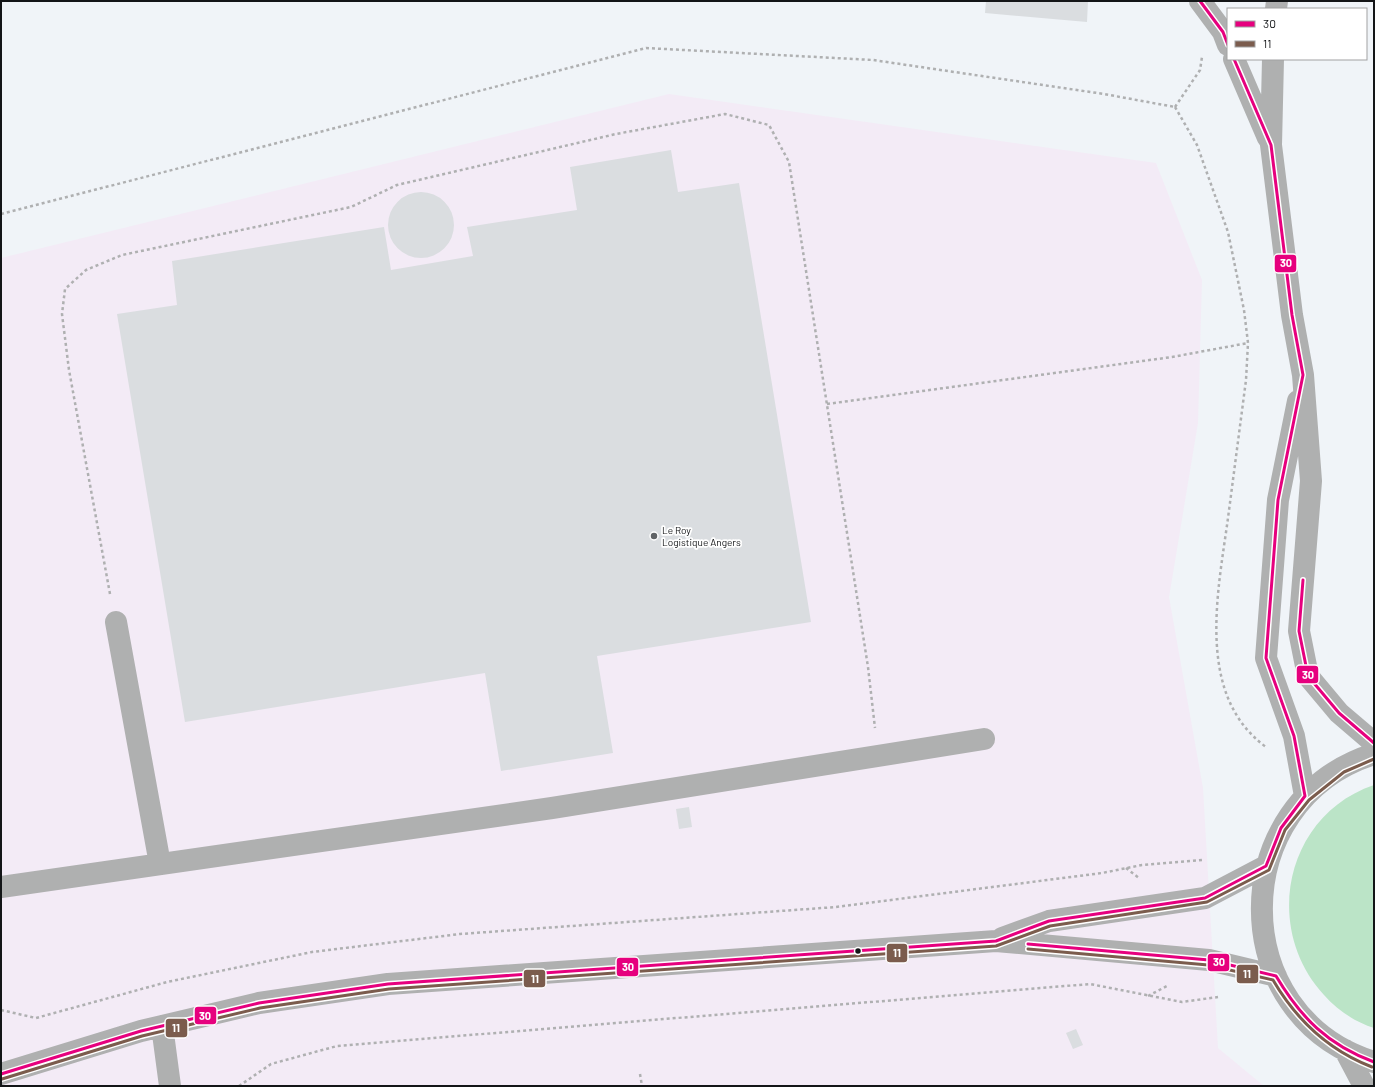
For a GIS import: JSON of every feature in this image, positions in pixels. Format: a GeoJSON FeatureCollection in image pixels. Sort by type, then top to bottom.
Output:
{"type":"FeatureCollection","features":[{"type":"Feature","properties":{"kind":"street"},"geometry":{"type":"LineString","coordinates":[[1200,1],[1222,32],[1227,43]]}},
{"type":"Feature","properties":{"kind":"street"},"geometry":{"type":"LineString","coordinates":[[1234,60],[1271,145]]}},
{"type":"Feature","properties":{"kind":"street"},"geometry":{"type":"LineString","coordinates":[[1273,60],[1271,145],[1292,315],[1303,374],[1311,481],[1299,631],[1308,676],[1340,713],[1374,743]]}},
{"type":"Feature","properties":{"kind":"street"},"geometry":{"type":"LineString","coordinates":[[1303,374],[1278,500],[1266,658],[1294,736],[1305,796]]}},
{"type":"Feature","properties":{"kind":"street"},"geometry":{"type":"LineString","coordinates":[[116,622],[160,864]]}},
{"type":"Feature","properties":{"kind":"street"},"geometry":{"type":"LineString","coordinates":[[1,887],[544,809],[860,760],[984,739]]}},
{"type":"Feature","properties":{"kind":"street"},"geometry":{"type":"LineString","coordinates":[[1374,754],[1341,768],[1305,796],[1281,828],[1266,866],[1262,888],[1261,910],[1263,932],[1276,976],[1288,999],[1324,1036],[1345,1050],[1374,1062]]}},
{"type":"Feature","properties":{"kind":"street"},"geometry":{"type":"LineString","coordinates":[[996,941],[1049,921],[1205,898],[1266,866]]}},
{"type":"Feature","properties":{"kind":"street"},"geometry":{"type":"LineString","coordinates":[[1,1074],[141,1031],[259,1003],[388,984],[996,941],[1210,960],[1276,976]]}},
{"type":"Feature","properties":{"kind":"street"},"geometry":{"type":"LineString","coordinates":[[162,1026],[170,1086]]}},
{"type":"Feature","properties":{"kind":"street"},"geometry":{"type":"LineString","coordinates":[[1345,1050],[1364,1086]]}},
{"type":"Feature","properties":{"kind":"street"},"geometry":{"type":"LineString","coordinates":[[165,1054],[177,1086]]}},
{"type":"Feature","properties":{"kind":"path"},"geometry":{"type":"LineString","coordinates":[[1,214],[646,48],[873,60],[1096,93],[1174,107],[1197,145],[1228,232],[1244,310],[1248,344],[1246,380],[1215,616],[1218,660],[1225,690],[1238,716],[1256,740],[1270,750]]}},
{"type":"Feature","properties":{"kind":"path"},"geometry":{"type":"LineString","coordinates":[[1174,107],[1200,70],[1202,56]]}},
{"type":"Feature","properties":{"kind":"path"},"geometry":{"type":"LineString","coordinates":[[116,622],[69,370],[62,314],[65,289],[86,270],[122,255],[351,207],[396,185],[404,183],[616,134],[725,114],[769,125],[789,162],[868,667],[876,734],[860,760]]}},
{"type":"Feature","properties":{"kind":"path"},"geometry":{"type":"LineString","coordinates":[[827,404],[1172,357],[1248,344]]}},
{"type":"Feature","properties":{"kind":"path"},"geometry":{"type":"LineString","coordinates":[[1,1010],[36,1018],[167,982],[312,952],[460,934],[836,907],[1102,873],[1142,865],[1203,860]]}},
{"type":"Feature","properties":{"kind":"path"},"geometry":{"type":"LineString","coordinates":[[238,1086],[271,1064],[337,1046],[1090,984],[1182,1002],[1218,997]]}},
{"type":"Feature","properties":{"kind":"path"},"geometry":{"type":"LineString","coordinates":[[640,1074],[642,1086]]}},
{"type":"Feature","properties":{"kind":"shaded area"},"geometry":{"type":"Polygon","coordinates":[[[669,94],[1156,163],[1202,280],[1198,423],[1169,597],[1203,788],[1218,1048],[1264,1086],[1,1086],[1,258],[669,94]]]}},
{"type":"Feature","properties":{"kind":"green space"},"geometry":{"type":"Polygon","coordinates":[[[1374,785],[1374,1028],[1353,1019],[1335,1006],[1324,995],[1305,968],[1293,938],[1289,907],[1292,876],[1303,847],[1320,821],[1344,800],[1374,785]]]}},
{"type":"Feature","properties":{"kind":"building"},"geometry":{"type":"Polygon","coordinates":[[[986,1],[1088,1],[1087,22],[985,13],[986,1]]]}},
{"type":"Feature","properties":{"kind":"building"},"geometry":{"type":"Polygon","coordinates":[[[671,150],[678,192],[739,183],[811,622],[597,656],[613,753],[501,771],[485,673],[185,722],[117,314],[177,305],[172,261],[384,227],[391,270],[473,256],[467,227],[577,210],[570,167],[671,150]]]}},
{"type":"Feature","properties":{"kind":"building"},"geometry":{"type":"Polygon","coordinates":[[[421,192],[433,195],[444,202],[451,213],[454,225],[451,237],[444,248],[433,255],[421,258],[409,255],[398,248],[391,237],[388,225],[391,213],[398,202],[409,195],[421,192]]]}},
{"type":"Feature","properties":{"kind":"building"},"geometry":{"type":"Polygon","coordinates":[[[689,807],[692,827],[679,829],[676,809],[689,807]]]}},
{"type":"Feature","properties":{"kind":"building"},"geometry":{"type":"Polygon","coordinates":[[[1076,1029],[1083,1045],[1073,1049],[1066,1033],[1076,1029]]]}},
{"type":"Feature","properties":{"kind":"transit line","name":"30"},"geometry":{"type":"LineString","coordinates":[[1200,1],[1223,32],[1227,42]]}},
{"type":"Feature","properties":{"kind":"transit line","name":"30"},"geometry":{"type":"LineString","coordinates":[[1,1074],[141,1031],[259,1003],[388,984],[996,941],[1049,921],[1205,898],[1266,866],[1281,828],[1305,796],[1294,736],[1266,658],[1278,500],[1303,375],[1292,315],[1271,145],[1234,60]]}},
{"type":"Feature","properties":{"kind":"transit line","name":"30"},"geometry":{"type":"LineString","coordinates":[[1303,580],[1299,631],[1308,676],[1339,713],[1374,743]]}},
{"type":"Feature","properties":{"kind":"transit line","name":"11"},"geometry":{"type":"LineString","coordinates":[[2,1079],[142,1036],[260,1008],[389,989],[996,946],[1050,926],[1207,902],[1269,870],[1285,830],[1309,800],[1344,772],[1374,759]]}},
{"type":"Feature","properties":{"kind":"transit line","name":"30"},"geometry":{"type":"LineString","coordinates":[[1028,944],[1209,960],[1276,976],[1295,1005],[1317,1028],[1343,1047],[1374,1062]]}},
{"type":"Feature","properties":{"kind":"transit line","name":"11"},"geometry":{"type":"LineString","coordinates":[[1028,949],[1208,965],[1273,980],[1292,1008],[1315,1032],[1341,1052],[1372,1067]]}},
{"type":"Feature","properties":{"kind":"place","name":"Le Roy Logistique Angers"},"geometry":{"type":"Point","coordinates":[654,536]}}]}
